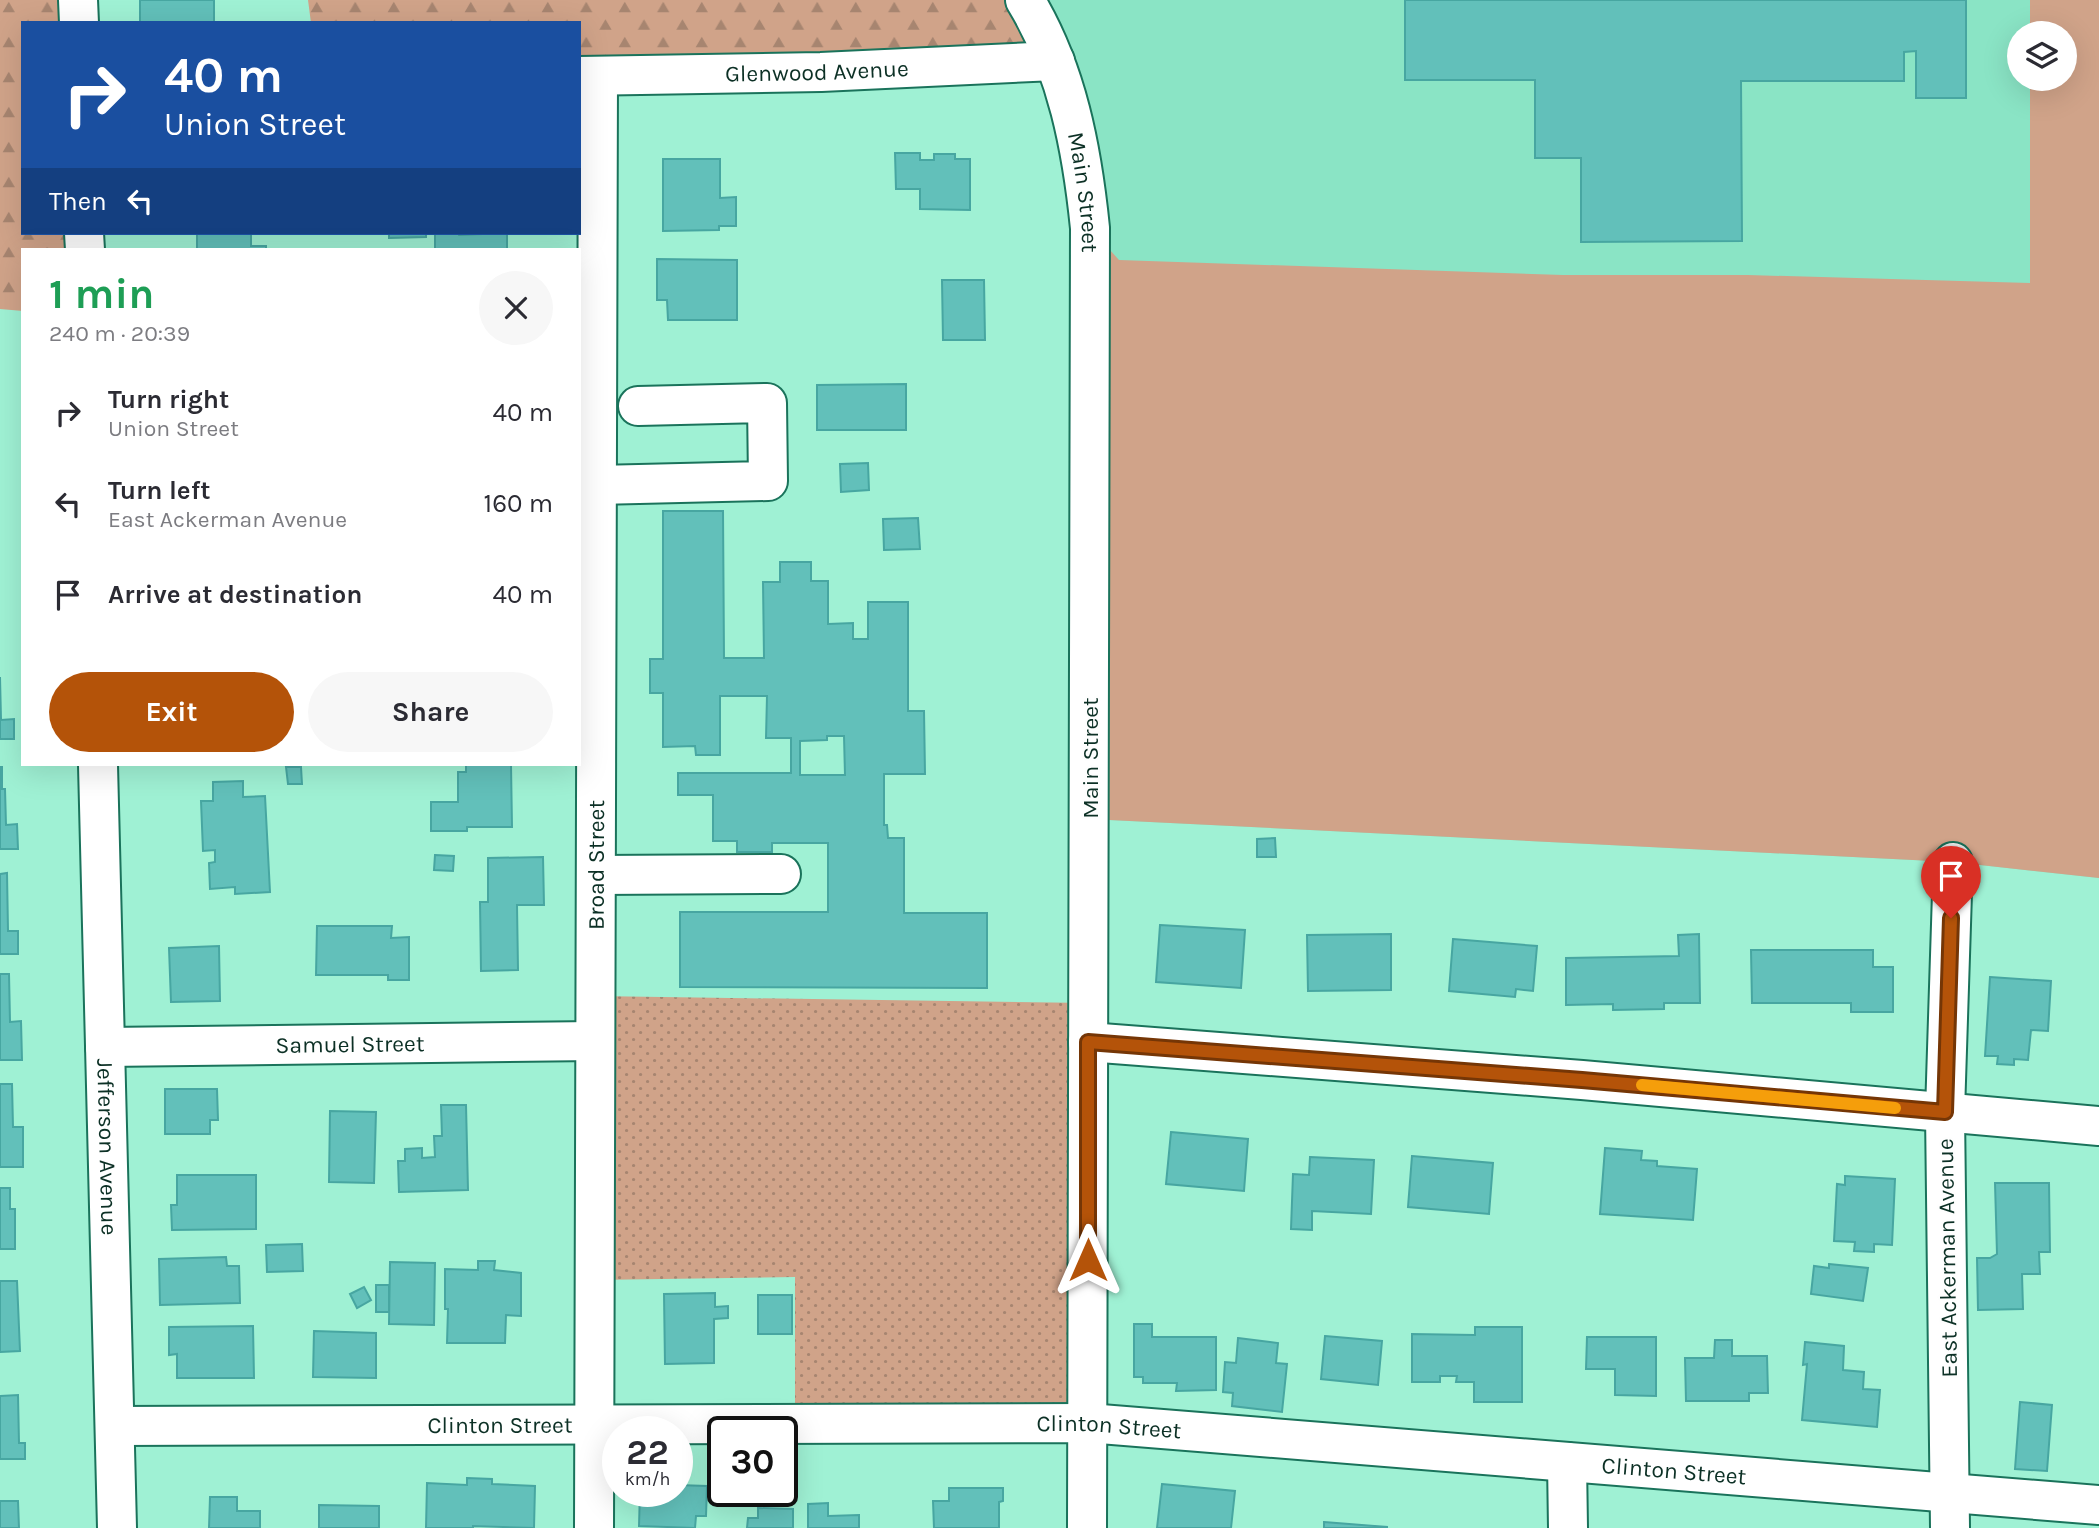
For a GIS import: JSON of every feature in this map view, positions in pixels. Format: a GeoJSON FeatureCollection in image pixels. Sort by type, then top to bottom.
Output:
{"type":"FeatureCollection","features":[{"type":"Feature","properties":{"kind":"street"},"geometry":{"type":"LineString","coordinates":[[78,0],[79,21]]}},
{"type":"Feature","properties":{"kind":"street","name":"Main Street"},"geometry":{"type":"LineString","coordinates":[[1025,0],[1055,61],[1074,121],[1085,174],[1090,228],[1087,1528]]}},
{"type":"Feature","properties":{"kind":"street","name":"Glenwood Avenue"},"geometry":{"type":"LineString","coordinates":[[589,76],[821,72],[1055,61]]}},
{"type":"Feature","properties":{"kind":"street","name":"Broad Street"},"geometry":{"type":"LineString","coordinates":[[589,76],[597,485],[588,570],[596,875],[594,1528]]}},
{"type":"Feature","properties":{"kind":"street"},"geometry":{"type":"LineString","coordinates":[[597,485],[768,481],[767,403],[638,406]]}},
{"type":"Feature","properties":{"kind":"street","name":"Jefferson Avenue"},"geometry":{"type":"LineString","coordinates":[[98,766],[117,1528]]}},
{"type":"Feature","properties":{"kind":"street","name":"East Ackerman Avenue"},"geometry":{"type":"LineString","coordinates":[[1950,1511],[1945,1112],[1953,862]]}},
{"type":"Feature","properties":{"kind":"street"},"geometry":{"type":"LineString","coordinates":[[596,875],[781,874]]}},
{"type":"Feature","properties":{"kind":"street","name":"Samuel Street"},"geometry":{"type":"LineString","coordinates":[[105,1047],[595,1041]]}},
{"type":"Feature","properties":{"kind":"street"},"geometry":{"type":"LineString","coordinates":[[1088,1042],[1582,1080],[2099,1126]]}},
{"type":"Feature","properties":{"kind":"street","name":"Clinton Street"},"geometry":{"type":"LineString","coordinates":[[115,1426],[1088,1423],[1567,1462],[1950,1511],[2099,1505]]}},
{"type":"Feature","properties":{"kind":"street"},"geometry":{"type":"LineString","coordinates":[[1567,1462],[1568,1528]]}},
{"type":"Feature","properties":{"kind":"shaded area"},"geometry":{"type":"Polygon","coordinates":[[[1025,0],[2099,0],[2099,878],[1953,862],[1089,819],[1090,228],[1025,0]]]}},
{"type":"Feature","properties":{"kind":"green space"},"geometry":{"type":"Polygon","coordinates":[[[0,0],[78,0],[79,21],[21,21],[21,235],[84,235],[85,248],[21,248],[21,311],[0,309],[0,0]]]}},
{"type":"Feature","properties":{"kind":"green space"},"geometry":{"type":"Polygon","coordinates":[[[308,0],[1025,0],[1055,61],[581,76],[581,21],[311,21],[308,0]]]}},
{"type":"Feature","properties":{"kind":"green space"},"geometry":{"type":"Polygon","coordinates":[[[2030,0],[2099,0],[2099,878],[1953,862],[1089,819],[1090,228],[1119,260],[1563,275],[1748,275],[2030,283],[2030,91],[2077,91],[2077,21],[2030,21],[2030,0]]]}},
{"type":"Feature","properties":{"kind":"green space"},"geometry":{"type":"Polygon","coordinates":[[[595,996],[1089,1003],[1088,1423],[798,1424],[798,1416],[795,1416],[795,1277],[595,1280],[595,996]]]}},
{"type":"Feature","properties":{"kind":"building"},"geometry":{"type":"Polygon","coordinates":[[[140,0],[214,0],[214,21],[140,21],[140,0]]]}},
{"type":"Feature","properties":{"kind":"building"},"geometry":{"type":"Polygon","coordinates":[[[1405,0],[1966,0],[1966,98],[1916,98],[1916,51],[1904,52],[1904,81],[1741,81],[1742,241],[1581,242],[1581,158],[1535,158],[1535,80],[1405,80],[1405,0]]]}},
{"type":"Feature","properties":{"kind":"building"},"geometry":{"type":"Polygon","coordinates":[[[895,153],[920,153],[920,160],[934,160],[934,154],[955,154],[955,159],[970,159],[970,210],[920,209],[920,189],[896,189],[895,153]]]}},
{"type":"Feature","properties":{"kind":"building"},"geometry":{"type":"Polygon","coordinates":[[[663,159],[720,159],[720,198],[736,197],[736,226],[719,226],[719,230],[663,231],[663,159]]]}},
{"type":"Feature","properties":{"kind":"building"},"geometry":{"type":"Polygon","coordinates":[[[197,235],[251,235],[251,246],[266,246],[266,248],[197,248],[197,235]]]}},
{"type":"Feature","properties":{"kind":"building"},"geometry":{"type":"Polygon","coordinates":[[[389,235],[426,235],[426,237],[389,238],[389,235]]]}},
{"type":"Feature","properties":{"kind":"building"},"geometry":{"type":"Polygon","coordinates":[[[435,235],[507,235],[507,248],[435,248],[435,235]]]}},
{"type":"Feature","properties":{"kind":"building"},"geometry":{"type":"Polygon","coordinates":[[[657,259],[737,260],[737,320],[668,320],[667,300],[657,300],[657,259]]]}},
{"type":"Feature","properties":{"kind":"building"},"geometry":{"type":"Polygon","coordinates":[[[942,280],[984,280],[985,340],[943,340],[942,280]]]}},
{"type":"Feature","properties":{"kind":"building"},"geometry":{"type":"Polygon","coordinates":[[[906,384],[906,430],[817,430],[817,385],[906,384]]]}},
{"type":"Feature","properties":{"kind":"building"},"geometry":{"type":"Polygon","coordinates":[[[868,463],[869,490],[841,492],[840,464],[868,463]]]}},
{"type":"Feature","properties":{"kind":"building"},"geometry":{"type":"Polygon","coordinates":[[[663,511],[723,511],[724,658],[764,658],[763,582],[780,582],[780,562],[811,562],[811,581],[828,581],[828,624],[853,623],[853,639],[868,639],[868,602],[908,602],[908,711],[924,711],[925,774],[884,774],[884,825],[887,825],[888,838],[904,838],[904,913],[987,913],[987,988],[680,987],[680,912],[828,912],[828,843],[772,843],[772,852],[737,852],[737,841],[713,841],[713,795],[678,795],[678,773],[791,773],[791,738],[766,738],[767,696],[720,696],[720,755],[696,755],[695,746],[663,747],[663,693],[650,693],[650,659],[663,659],[663,511]],[[844,736],[800,741],[800,775],[845,775],[844,736]]]}},
{"type":"Feature","properties":{"kind":"building"},"geometry":{"type":"Polygon","coordinates":[[[918,518],[920,549],[884,550],[883,519],[918,518]]]}},
{"type":"Feature","properties":{"kind":"building"},"geometry":{"type":"Polygon","coordinates":[[[0,677],[1,720],[14,719],[14,739],[0,739],[0,677]]]}},
{"type":"Feature","properties":{"kind":"building"},"geometry":{"type":"Polygon","coordinates":[[[466,766],[511,766],[512,827],[467,827],[467,831],[431,831],[431,802],[458,802],[458,772],[466,772],[466,766]]]}},
{"type":"Feature","properties":{"kind":"building"},"geometry":{"type":"Polygon","coordinates":[[[0,767],[2,789],[5,789],[6,825],[17,824],[18,849],[0,849],[0,767]]]}},
{"type":"Feature","properties":{"kind":"building"},"geometry":{"type":"Polygon","coordinates":[[[286,767],[301,767],[302,784],[288,784],[286,767]]]}},
{"type":"Feature","properties":{"kind":"building"},"geometry":{"type":"Polygon","coordinates":[[[243,781],[243,797],[265,796],[270,892],[235,894],[235,887],[210,889],[209,863],[215,862],[215,850],[203,851],[201,801],[213,801],[213,782],[243,781]]]}},
{"type":"Feature","properties":{"kind":"building"},"geometry":{"type":"Polygon","coordinates":[[[1275,838],[1276,857],[1257,857],[1257,839],[1275,838]]]}},
{"type":"Feature","properties":{"kind":"building"},"geometry":{"type":"Polygon","coordinates":[[[435,855],[454,856],[453,871],[434,870],[435,855]]]}},
{"type":"Feature","properties":{"kind":"building"},"geometry":{"type":"Polygon","coordinates":[[[543,857],[544,905],[517,905],[518,970],[481,971],[480,902],[488,902],[488,858],[543,857]]]}},
{"type":"Feature","properties":{"kind":"building"},"geometry":{"type":"Polygon","coordinates":[[[7,873],[8,931],[18,931],[18,954],[0,954],[0,874],[7,873]]]}},
{"type":"Feature","properties":{"kind":"building"},"geometry":{"type":"Polygon","coordinates":[[[1160,925],[1245,930],[1241,988],[1156,982],[1160,925]]]}},
{"type":"Feature","properties":{"kind":"building"},"geometry":{"type":"Polygon","coordinates":[[[317,926],[392,926],[391,938],[409,937],[409,980],[388,980],[388,975],[316,975],[317,926]]]}},
{"type":"Feature","properties":{"kind":"building"},"geometry":{"type":"Polygon","coordinates":[[[1391,934],[1391,990],[1308,991],[1307,935],[1391,934]]]}},
{"type":"Feature","properties":{"kind":"building"},"geometry":{"type":"Polygon","coordinates":[[[1699,934],[1700,1003],[1664,1003],[1664,1009],[1613,1010],[1613,1004],[1566,1005],[1566,958],[1679,956],[1678,935],[1699,934]]]}},
{"type":"Feature","properties":{"kind":"building"},"geometry":{"type":"Polygon","coordinates":[[[1453,939],[1537,946],[1533,991],[1516,989],[1515,997],[1449,991],[1453,939]]]}},
{"type":"Feature","properties":{"kind":"building"},"geometry":{"type":"Polygon","coordinates":[[[219,946],[220,1001],[171,1002],[169,948],[219,946]]]}},
{"type":"Feature","properties":{"kind":"building"},"geometry":{"type":"Polygon","coordinates":[[[1751,950],[1873,950],[1873,967],[1893,967],[1893,1012],[1851,1012],[1851,1003],[1752,1003],[1751,950]]]}},
{"type":"Feature","properties":{"kind":"building"},"geometry":{"type":"Polygon","coordinates":[[[0,974],[9,974],[10,1022],[21,1021],[22,1060],[0,1060],[0,974]]]}},
{"type":"Feature","properties":{"kind":"building"},"geometry":{"type":"Polygon","coordinates":[[[1990,977],[2051,981],[2048,1031],[2031,1030],[2028,1060],[2014,1059],[2014,1065],[1997,1064],[1998,1056],[1985,1056],[1990,977]]]}},
{"type":"Feature","properties":{"kind":"building"},"geometry":{"type":"Polygon","coordinates":[[[0,1084],[12,1084],[13,1127],[23,1127],[23,1167],[0,1167],[0,1084]]]}},
{"type":"Feature","properties":{"kind":"building"},"geometry":{"type":"Polygon","coordinates":[[[165,1089],[217,1089],[218,1120],[210,1120],[210,1134],[165,1134],[165,1089]]]}},
{"type":"Feature","properties":{"kind":"building"},"geometry":{"type":"Polygon","coordinates":[[[441,1105],[466,1105],[468,1190],[399,1192],[398,1161],[405,1161],[405,1149],[422,1148],[422,1158],[435,1157],[434,1136],[442,1136],[441,1105]]]}},
{"type":"Feature","properties":{"kind":"building"},"geometry":{"type":"Polygon","coordinates":[[[330,1111],[376,1112],[374,1183],[329,1182],[330,1111]]]}},
{"type":"Feature","properties":{"kind":"building"},"geometry":{"type":"Polygon","coordinates":[[[1171,1132],[1248,1139],[1244,1191],[1166,1184],[1171,1132]]]}},
{"type":"Feature","properties":{"kind":"building"},"geometry":{"type":"Polygon","coordinates":[[[1605,1148],[1642,1151],[1641,1160],[1657,1161],[1657,1166],[1697,1169],[1693,1220],[1600,1214],[1605,1148]]]}},
{"type":"Feature","properties":{"kind":"building"},"geometry":{"type":"Polygon","coordinates":[[[1412,1156],[1493,1163],[1489,1214],[1408,1207],[1412,1156]]]}},
{"type":"Feature","properties":{"kind":"building"},"geometry":{"type":"Polygon","coordinates":[[[1310,1157],[1374,1160],[1371,1214],[1312,1211],[1312,1230],[1291,1229],[1293,1174],[1309,1175],[1310,1157]]]}},
{"type":"Feature","properties":{"kind":"building"},"geometry":{"type":"Polygon","coordinates":[[[177,1175],[256,1175],[256,1229],[172,1230],[171,1205],[177,1205],[177,1175]]]}},
{"type":"Feature","properties":{"kind":"building"},"geometry":{"type":"Polygon","coordinates":[[[1845,1176],[1895,1179],[1892,1245],[1874,1244],[1874,1252],[1854,1251],[1855,1242],[1834,1241],[1837,1184],[1845,1185],[1845,1176]]]}},
{"type":"Feature","properties":{"kind":"building"},"geometry":{"type":"Polygon","coordinates":[[[1995,1183],[2049,1183],[2050,1252],[2039,1252],[2040,1274],[2022,1274],[2023,1309],[1978,1310],[1977,1258],[1990,1258],[1997,1254],[1995,1183]]]}},
{"type":"Feature","properties":{"kind":"building"},"geometry":{"type":"Polygon","coordinates":[[[0,1188],[10,1188],[10,1209],[15,1209],[15,1249],[0,1249],[0,1188]]]}},
{"type":"Feature","properties":{"kind":"building"},"geometry":{"type":"Polygon","coordinates":[[[302,1244],[303,1271],[267,1272],[266,1245],[302,1244]]]}},
{"type":"Feature","properties":{"kind":"building"},"geometry":{"type":"Polygon","coordinates":[[[226,1257],[227,1266],[239,1266],[240,1303],[160,1305],[159,1259],[226,1257]]]}},
{"type":"Feature","properties":{"kind":"building"},"geometry":{"type":"Polygon","coordinates":[[[478,1261],[495,1261],[494,1270],[521,1273],[521,1316],[506,1315],[505,1343],[447,1343],[445,1269],[478,1270],[478,1261]]]}},
{"type":"Feature","properties":{"kind":"building"},"geometry":{"type":"Polygon","coordinates":[[[390,1262],[435,1263],[434,1325],[389,1324],[390,1262]]]}},
{"type":"Feature","properties":{"kind":"building"},"geometry":{"type":"Polygon","coordinates":[[[1829,1264],[1868,1268],[1863,1301],[1811,1294],[1814,1266],[1829,1268],[1829,1264]]]}},
{"type":"Feature","properties":{"kind":"building"},"geometry":{"type":"Polygon","coordinates":[[[0,1281],[17,1281],[20,1351],[0,1352],[0,1281]]]}},
{"type":"Feature","properties":{"kind":"building"},"geometry":{"type":"Polygon","coordinates":[[[376,1285],[389,1285],[389,1312],[376,1312],[376,1285]]]}},
{"type":"Feature","properties":{"kind":"building"},"geometry":{"type":"Polygon","coordinates":[[[364,1287],[371,1300],[357,1308],[350,1294],[364,1287]]]}},
{"type":"Feature","properties":{"kind":"building"},"geometry":{"type":"Polygon","coordinates":[[[715,1293],[715,1307],[728,1306],[728,1318],[714,1319],[714,1363],[665,1364],[664,1294],[715,1293]]]}},
{"type":"Feature","properties":{"kind":"building"},"geometry":{"type":"Polygon","coordinates":[[[758,1295],[792,1295],[792,1334],[758,1334],[758,1295]]]}},
{"type":"Feature","properties":{"kind":"building"},"geometry":{"type":"Polygon","coordinates":[[[1134,1324],[1152,1324],[1152,1337],[1216,1337],[1216,1390],[1176,1391],[1177,1383],[1143,1383],[1143,1377],[1134,1377],[1134,1324]]]}},
{"type":"Feature","properties":{"kind":"building"},"geometry":{"type":"Polygon","coordinates":[[[253,1326],[254,1378],[177,1378],[177,1354],[169,1355],[169,1327],[253,1326]]]}},
{"type":"Feature","properties":{"kind":"building"},"geometry":{"type":"Polygon","coordinates":[[[1475,1327],[1522,1327],[1522,1402],[1474,1402],[1474,1382],[1456,1382],[1457,1376],[1440,1376],[1440,1382],[1412,1382],[1412,1334],[1475,1335],[1475,1327]]]}},
{"type":"Feature","properties":{"kind":"building"},"geometry":{"type":"Polygon","coordinates":[[[314,1331],[376,1333],[376,1378],[313,1377],[314,1331]]]}},
{"type":"Feature","properties":{"kind":"building"},"geometry":{"type":"Polygon","coordinates":[[[1325,1336],[1382,1341],[1378,1385],[1321,1379],[1325,1336]]]}},
{"type":"Feature","properties":{"kind":"building"},"geometry":{"type":"Polygon","coordinates":[[[1587,1337],[1656,1337],[1656,1396],[1615,1395],[1615,1369],[1586,1369],[1587,1337]]]}},
{"type":"Feature","properties":{"kind":"building"},"geometry":{"type":"Polygon","coordinates":[[[1238,1338],[1278,1343],[1276,1363],[1287,1364],[1282,1412],[1232,1406],[1233,1393],[1223,1392],[1225,1362],[1236,1363],[1238,1338]]]}},
{"type":"Feature","properties":{"kind":"building"},"geometry":{"type":"Polygon","coordinates":[[[1715,1340],[1732,1340],[1732,1356],[1767,1356],[1768,1393],[1749,1393],[1749,1401],[1686,1401],[1685,1358],[1714,1358],[1715,1340]]]}},
{"type":"Feature","properties":{"kind":"building"},"geometry":{"type":"Polygon","coordinates":[[[1805,1342],[1844,1346],[1843,1370],[1864,1372],[1863,1389],[1880,1390],[1877,1427],[1802,1420],[1807,1364],[1803,1365],[1805,1342]]]}},
{"type":"Feature","properties":{"kind":"building"},"geometry":{"type":"Polygon","coordinates":[[[18,1395],[19,1443],[25,1443],[25,1459],[0,1459],[0,1396],[18,1395]]]}},
{"type":"Feature","properties":{"kind":"building"},"geometry":{"type":"Polygon","coordinates":[[[2020,1402],[2052,1405],[2047,1471],[2015,1469],[2020,1402]]]}},
{"type":"Feature","properties":{"kind":"building"},"geometry":{"type":"Polygon","coordinates":[[[467,1478],[492,1479],[492,1484],[535,1486],[534,1528],[426,1528],[427,1483],[467,1485],[467,1478]]]}},
{"type":"Feature","properties":{"kind":"building"},"geometry":{"type":"Polygon","coordinates":[[[1162,1484],[1235,1491],[1231,1528],[1157,1528],[1162,1484]]]}},
{"type":"Feature","properties":{"kind":"building"},"geometry":{"type":"Polygon","coordinates":[[[693,1486],[707,1486],[706,1516],[696,1516],[695,1528],[639,1526],[640,1507],[693,1507],[693,1486]]]}},
{"type":"Feature","properties":{"kind":"building"},"geometry":{"type":"Polygon","coordinates":[[[949,1488],[1003,1488],[1003,1501],[999,1502],[999,1528],[934,1528],[933,1501],[949,1501],[949,1488]]]}},
{"type":"Feature","properties":{"kind":"building"},"geometry":{"type":"Polygon","coordinates":[[[210,1497],[237,1497],[237,1511],[260,1511],[260,1528],[209,1528],[210,1497]]]}},
{"type":"Feature","properties":{"kind":"building"},"geometry":{"type":"Polygon","coordinates":[[[0,1501],[18,1501],[19,1528],[0,1528],[0,1501]]]}},
{"type":"Feature","properties":{"kind":"building"},"geometry":{"type":"Polygon","coordinates":[[[828,1503],[828,1516],[859,1515],[859,1528],[808,1528],[808,1504],[828,1503]]]}},
{"type":"Feature","properties":{"kind":"building"},"geometry":{"type":"Polygon","coordinates":[[[319,1505],[379,1506],[379,1528],[319,1528],[319,1505]]]}},
{"type":"Feature","properties":{"kind":"building"},"geometry":{"type":"Polygon","coordinates":[[[758,1508],[793,1509],[793,1528],[747,1528],[748,1518],[758,1518],[758,1508]]]}},
{"type":"Feature","properties":{"kind":"building"},"geometry":{"type":"Polygon","coordinates":[[[1324,1522],[1387,1527],[1387,1528],[1324,1528],[1324,1522]]]}},
{"type":"Feature","properties":{"kind":"slow traffic"},"geometry":{"type":"LineString","coordinates":[[1642,1085],[1895,1108]]}},
{"type":"Feature","properties":{"kind":"route"},"geometry":{"type":"LineString","coordinates":[[1088,1260],[1088,1042],[1582,1080],[1945,1112],[1951,918]]}}]}
